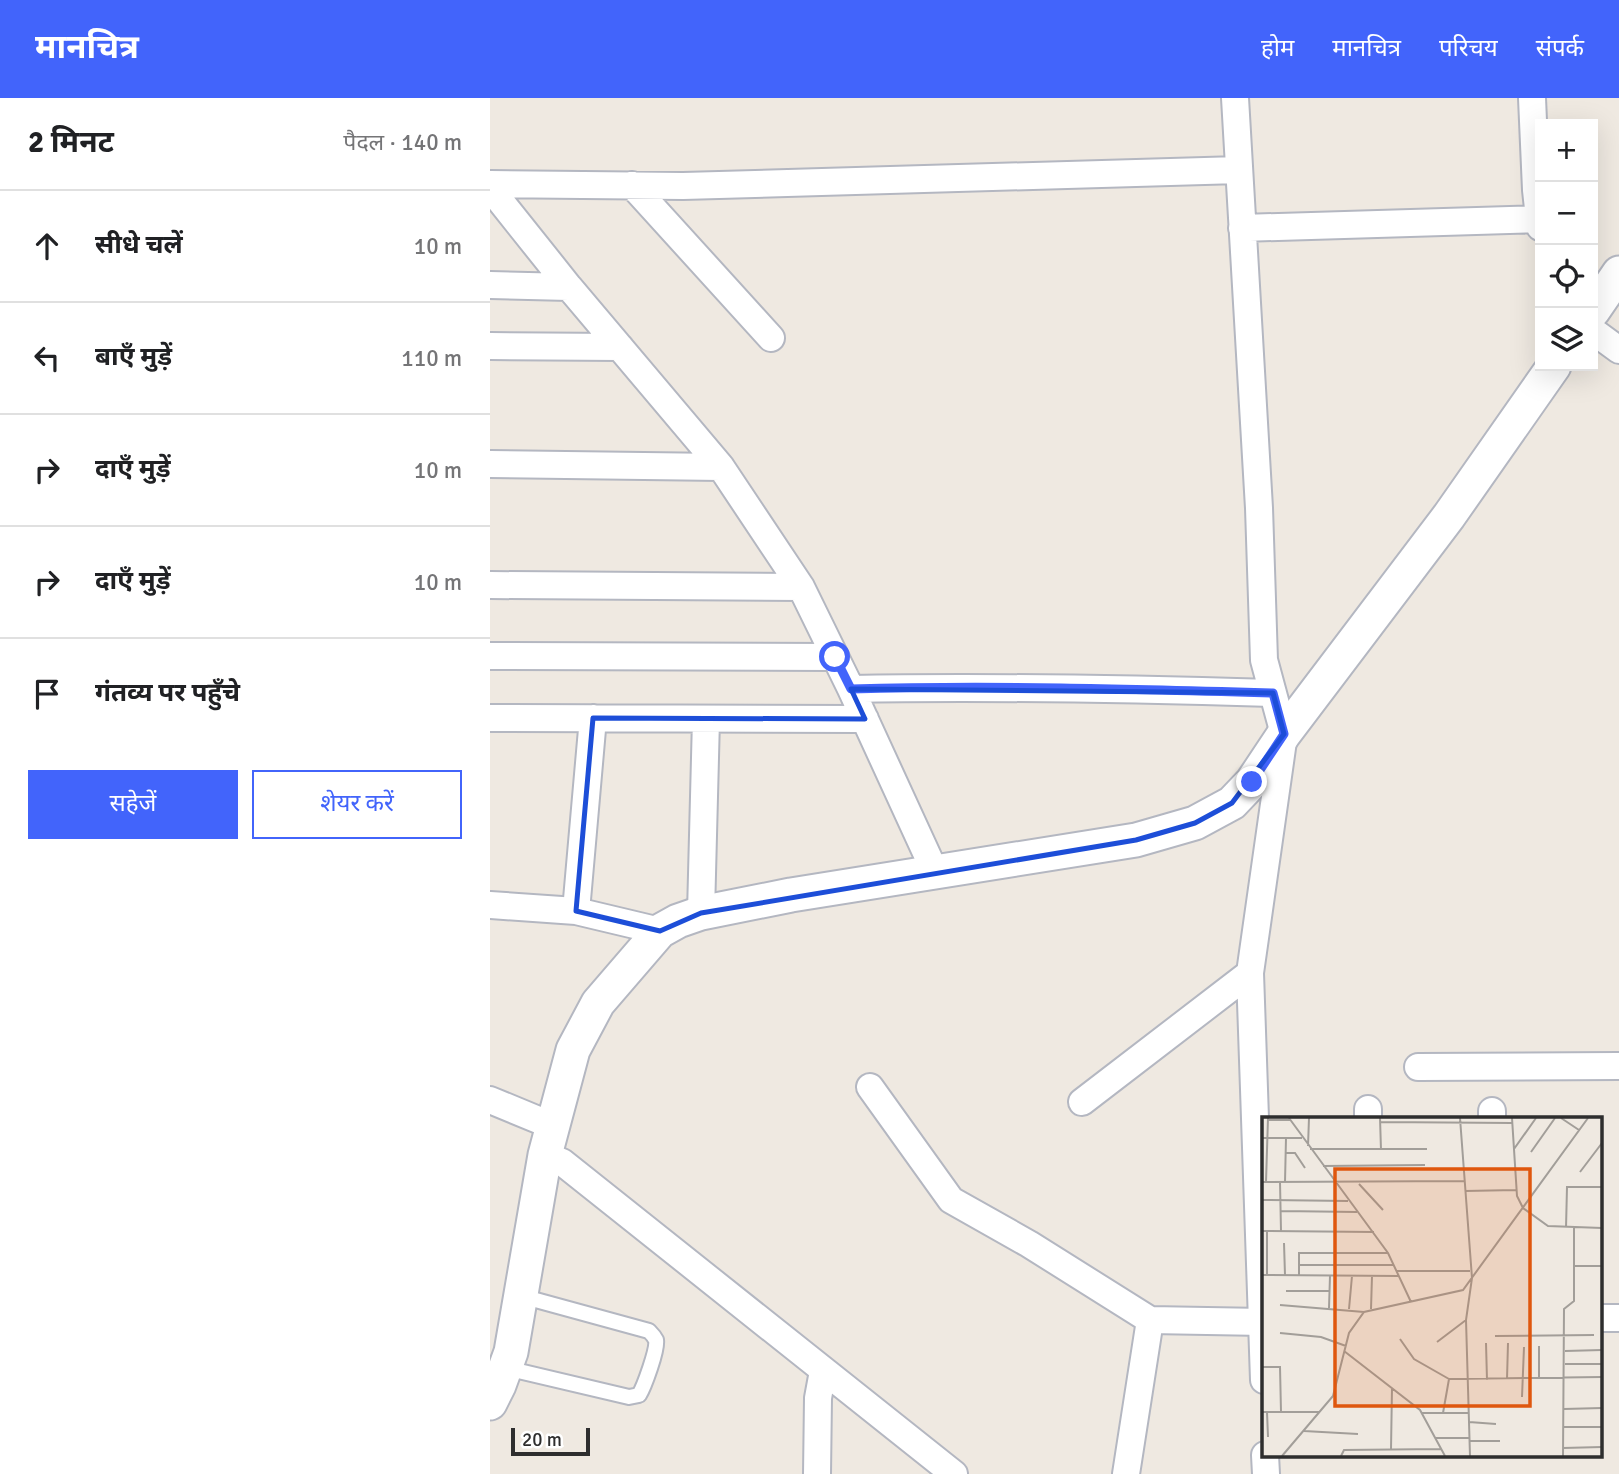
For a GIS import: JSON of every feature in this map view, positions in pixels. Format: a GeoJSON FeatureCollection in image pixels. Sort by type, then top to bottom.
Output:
{"type":"FeatureCollection","features":[{"type":"Feature","properties":{"kind":"street"},"geometry":{"type":"LineString","coordinates":[[1235,98],[1259,508],[1264,660],[1284,734],[1250,973],[1262,1295]]}},
{"type":"Feature","properties":{"kind":"street"},"geometry":{"type":"LineString","coordinates":[[1532,98],[1536,182]]}},
{"type":"Feature","properties":{"kind":"street"},"geometry":{"type":"LineString","coordinates":[[490,186],[683,186],[1239,170]]}},
{"type":"Feature","properties":{"kind":"street"},"geometry":{"type":"LineString","coordinates":[[632,185],[771,338]]}},
{"type":"Feature","properties":{"kind":"street"},"geometry":{"type":"LineString","coordinates":[[490,186],[569,287],[721,467],[801,587],[935,872]]}},
{"type":"Feature","properties":{"kind":"street"},"geometry":{"type":"LineString","coordinates":[[1242,228],[1535,219]]}},
{"type":"Feature","properties":{"kind":"street"},"geometry":{"type":"LineString","coordinates":[[1595,308],[1619,274]]}},
{"type":"Feature","properties":{"kind":"street"},"geometry":{"type":"LineString","coordinates":[[490,285],[569,287]]}},
{"type":"Feature","properties":{"kind":"street"},"geometry":{"type":"LineString","coordinates":[[1598,335],[1619,350]]}},
{"type":"Feature","properties":{"kind":"street"},"geometry":{"type":"LineString","coordinates":[[490,346],[620,347]]}},
{"type":"Feature","properties":{"kind":"street"},"geometry":{"type":"LineString","coordinates":[[490,1403],[511,1352],[549,1140],[573,1050],[598,1003],[660,931],[701,913],[791,895],[1136,840],[1195,823],[1233,803],[1252,782],[1284,734],[1448,516],[1550,371]]}},
{"type":"Feature","properties":{"kind":"street"},"geometry":{"type":"LineString","coordinates":[[490,464],[721,467]]}},
{"type":"Feature","properties":{"kind":"street"},"geometry":{"type":"LineString","coordinates":[[490,585],[801,587]]}},
{"type":"Feature","properties":{"kind":"street"},"geometry":{"type":"LineString","coordinates":[[490,656],[835,657]]}},
{"type":"Feature","properties":{"kind":"street"},"geometry":{"type":"LineString","coordinates":[[851,689],[1034,687],[1273,693]]}},
{"type":"Feature","properties":{"kind":"street"},"geometry":{"type":"LineString","coordinates":[[490,718],[865,719]]}},
{"type":"Feature","properties":{"kind":"street"},"geometry":{"type":"LineString","coordinates":[[576,911],[593,718]]}},
{"type":"Feature","properties":{"kind":"street"},"geometry":{"type":"LineString","coordinates":[[701,913],[706,719]]}},
{"type":"Feature","properties":{"kind":"street"},"geometry":{"type":"LineString","coordinates":[[490,905],[576,911],[660,931]]}},
{"type":"Feature","properties":{"kind":"street"},"geometry":{"type":"LineString","coordinates":[[1082,1102],[1250,973]]}},
{"type":"Feature","properties":{"kind":"street"},"geometry":{"type":"LineString","coordinates":[[1419,1067],[1619,1066]]}},
{"type":"Feature","properties":{"kind":"street"},"geometry":{"type":"LineString","coordinates":[[870,1087],[951,1200],[1029,1244],[1150,1320],[1262,1322]]}},
{"type":"Feature","properties":{"kind":"street"},"geometry":{"type":"LineString","coordinates":[[490,1100],[549,1140],[562,1162],[954,1474]]}},
{"type":"Feature","properties":{"kind":"street"},"geometry":{"type":"LineString","coordinates":[[1126,1474],[1150,1320]]}},
{"type":"Feature","properties":{"kind":"street"},"geometry":{"type":"LineString","coordinates":[[817,1474],[818,1398],[823,1371]]}},
{"type":"Feature","properties":{"kind":"street"},"geometry":{"type":"LineString","coordinates":[[1265,1456],[1266,1474]]}},
{"type":"Feature","properties":{"kind":"lane"},"geometry":{"type":"LineString","coordinates":[[506,1368],[629,1397],[639,1395],[644,1387],[657,1343],[649,1331],[521,1296]]}},
{"type":"Feature","properties":{"kind":"highlighted area"},"geometry":{"type":"Polygon","coordinates":[[[851,689],[1273,693],[1284,734],[1232,803],[1195,823],[1136,840],[701,913],[660,931],[576,911],[593,718],[865,719],[851,689]]]}},
{"type":"Feature","properties":{"kind":"route"},"geometry":{"type":"LineString","coordinates":[[835,657],[851,689],[1046,687],[1273,693],[1284,734],[1252,782]]}}]}
